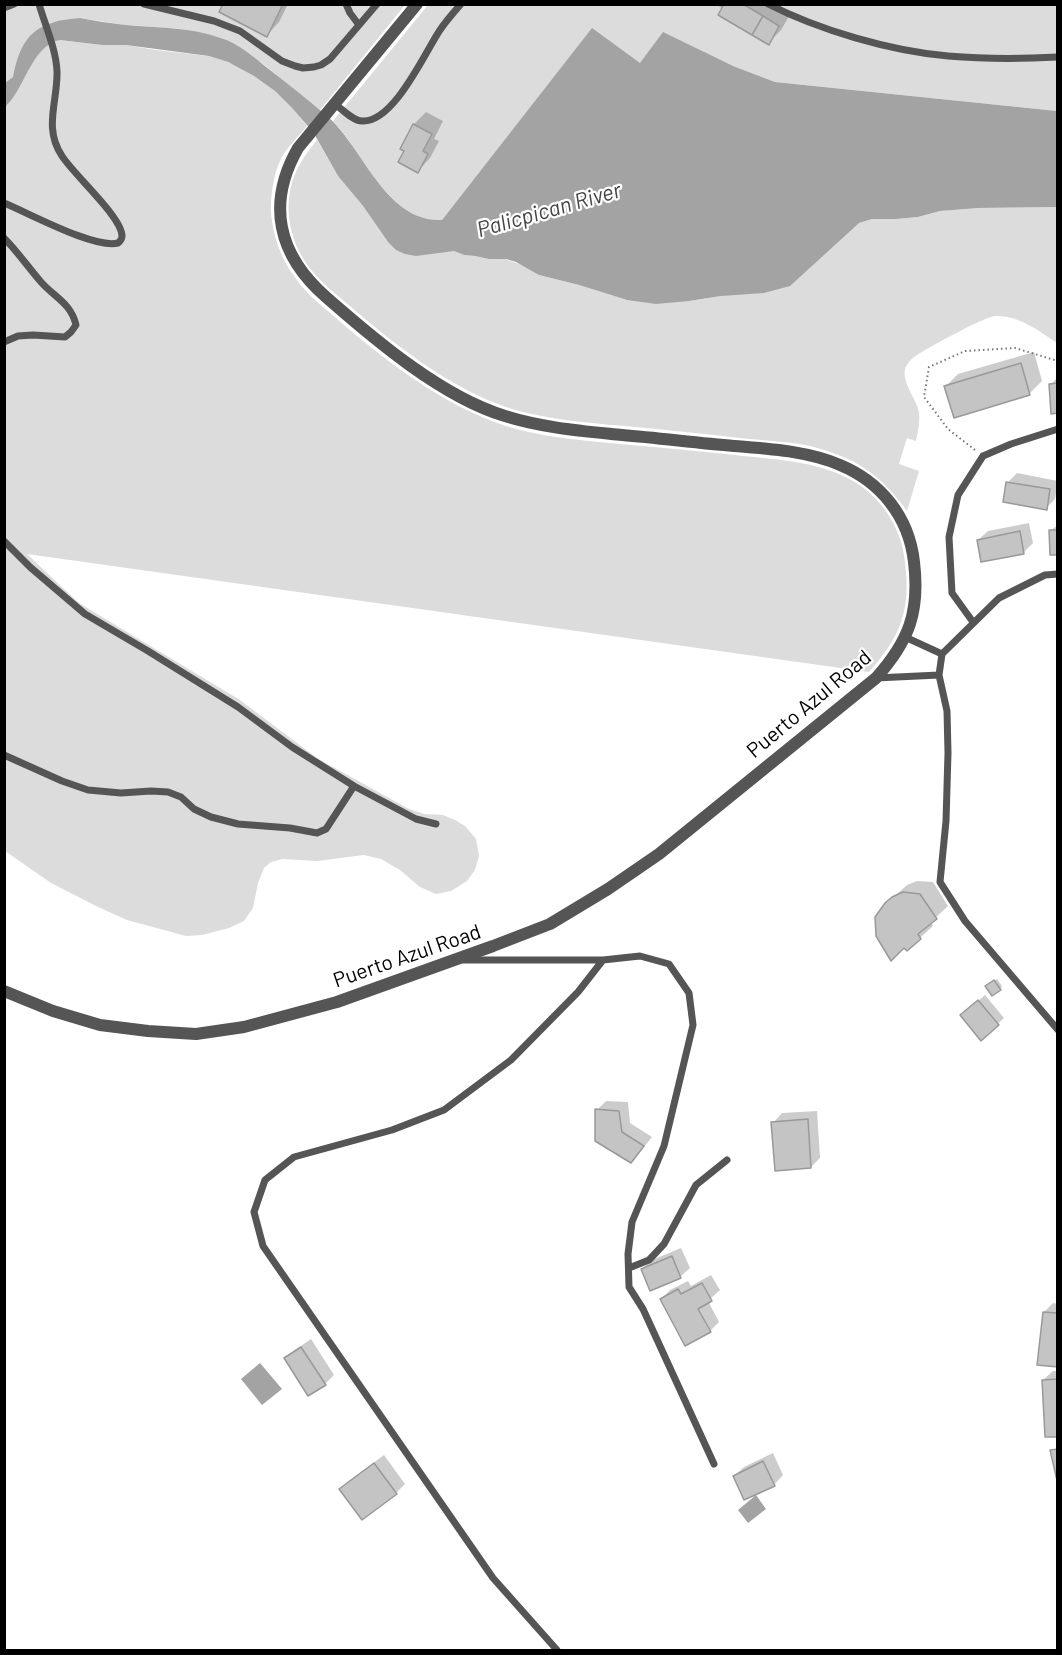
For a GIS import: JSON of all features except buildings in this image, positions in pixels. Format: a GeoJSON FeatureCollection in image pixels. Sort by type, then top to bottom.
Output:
{"type":"FeatureCollection","features":[{"type":"Feature","properties":{"kind":"street","name":"Puerto Azul Road"},"geometry":{"type":"LineString","coordinates":[[4,991],[53,1011],[100,1025],[195,1034],[244,1027],[337,1002],[550,924],[608,889],[659,854],[876,678],[905,637],[916,603],[917,584],[913,552],[906,527],[899,513],[886,496],[866,479],[841,465],[815,456],[585,431],[525,422],[502,415],[449,390],[414,368],[364,331],[302,273],[292,256],[280,218],[279,200],[286,173],[298,148],[417,4]]}},
{"type":"Feature","properties":{"kind":"lane"},"geometry":{"type":"LineString","coordinates":[[4,8],[15,4]]}},
{"type":"Feature","properties":{"kind":"lane"},"geometry":{"type":"LineString","coordinates":[[4,202],[71,233],[105,244],[118,243],[122,240],[122,234],[111,214],[67,164],[56,145],[52,119],[57,70],[39,4]]}},
{"type":"Feature","properties":{"kind":"lane"},"geometry":{"type":"LineString","coordinates":[[144,4],[214,21],[240,31],[282,61],[303,68],[314,68],[330,59],[377,4]]}},
{"type":"Feature","properties":{"kind":"lane"},"geometry":{"type":"LineString","coordinates":[[346,4],[359,25]]}},
{"type":"Feature","properties":{"kind":"lane"},"geometry":{"type":"LineString","coordinates":[[334,105],[361,122],[374,119],[392,105],[411,80],[441,29],[461,4]]}},
{"type":"Feature","properties":{"kind":"lane"},"geometry":{"type":"LineString","coordinates":[[768,4],[791,15],[850,36],[921,52],[946,56],[996,58],[1058,57]]}},
{"type":"Feature","properties":{"kind":"lane"},"geometry":{"type":"LineString","coordinates":[[4,238],[43,284],[63,301],[74,315],[76,325],[65,337],[18,336],[4,342]]}},
{"type":"Feature","properties":{"kind":"lane"},"geometry":{"type":"LineString","coordinates":[[974,622],[952,593],[949,537],[958,495],[983,456],[1011,444],[1058,429]]}},
{"type":"Feature","properties":{"kind":"lane"},"geometry":{"type":"LineString","coordinates":[[4,541],[30,567],[85,614],[238,707],[292,747],[354,786],[416,819],[436,824]]}},
{"type":"Feature","properties":{"kind":"lane"},"geometry":{"type":"LineString","coordinates":[[1058,574],[1045,575],[999,598],[942,654],[939,675],[947,711],[948,753],[946,821],[940,882],[965,921],[1058,1030]]}},
{"type":"Feature","properties":{"kind":"lane"},"geometry":{"type":"LineString","coordinates":[[905,637],[942,654]]}},
{"type":"Feature","properties":{"kind":"lane"},"geometry":{"type":"LineString","coordinates":[[876,678],[939,675]]}},
{"type":"Feature","properties":{"kind":"lane"},"geometry":{"type":"LineString","coordinates":[[4,755],[88,790],[121,793],[168,792],[181,797],[194,809],[211,817],[238,824],[290,828],[317,833],[326,829],[354,786]]}},
{"type":"Feature","properties":{"kind":"lane"},"geometry":{"type":"LineString","coordinates":[[454,960],[603,960],[640,956],[669,964],[689,993],[693,1025],[664,1146],[632,1222],[628,1254],[629,1287],[643,1309],[714,1464]]}},
{"type":"Feature","properties":{"kind":"lane"},"geometry":{"type":"LineString","coordinates":[[557,1650],[493,1578],[263,1246],[254,1212],[265,1180],[294,1158],[392,1130],[444,1110],[511,1060],[578,992],[603,960]]}},
{"type":"Feature","properties":{"kind":"lane"},"geometry":{"type":"LineString","coordinates":[[629,1268],[649,1260],[664,1244],[696,1185],[727,1160]]}},
{"type":"Feature","properties":{"kind":"path"},"geometry":{"type":"LineString","coordinates":[[983,456],[948,429],[924,397],[929,367],[965,351],[1015,348],[1058,361]]}},
{"type":"Feature","properties":{"kind":"shaded area"},"geometry":{"type":"Polygon","coordinates":[[[4,5],[405,5],[320,110],[262,63],[222,38],[182,29],[125,25],[80,18],[49,23],[54,42],[60,40],[102,45],[126,45],[209,56],[228,62],[275,91],[307,126],[282,157],[272,188],[273,228],[286,263],[308,294],[357,336],[400,369],[446,399],[495,422],[532,433],[801,463],[832,471],[861,486],[878,501],[891,520],[900,540],[905,562],[905,608],[896,634],[880,659],[869,672],[27,554],[79,603],[240,700],[317,758],[407,808],[424,814],[443,815],[465,826],[476,839],[479,856],[475,870],[467,881],[451,891],[436,894],[420,887],[400,870],[381,859],[364,855],[317,861],[283,859],[271,862],[264,868],[258,883],[253,908],[244,921],[229,928],[202,935],[186,936],[127,920],[98,907],[51,883],[5,851],[4,5]]]}},
{"type":"Feature","properties":{"kind":"shaded area"},"geometry":{"type":"Polygon","coordinates":[[[428,5],[1057,5],[1057,111],[775,82],[733,66],[640,64],[592,29],[442,220],[423,218],[407,210],[379,184],[333,121],[428,5]]]}},
{"type":"Feature","properties":{"kind":"shaded area"},"geometry":{"type":"Polygon","coordinates":[[[317,140],[338,176],[363,206],[388,242],[454,251],[489,259],[505,259],[527,267],[539,275],[627,300],[689,301],[721,296],[859,223],[872,219],[918,217],[940,211],[978,208],[1057,207],[1057,343],[1020,321],[995,316],[954,334],[911,360],[905,375],[918,408],[919,427],[916,441],[907,438],[899,464],[919,471],[907,511],[889,489],[870,472],[848,459],[811,446],[581,422],[527,413],[480,396],[410,355],[329,288],[310,268],[295,243],[290,221],[289,198],[294,176],[305,155],[317,140]]]}},
{"type":"Feature","properties":{"kind":"water","name":"Palicpican River"},"geometry":{"type":"Polygon","coordinates":[[[80,18],[198,32],[234,44],[253,56],[327,116],[353,146],[390,196],[405,209],[422,217],[442,220],[592,28],[640,63],[663,32],[733,66],[775,82],[1057,111],[1057,207],[978,208],[940,211],[918,217],[872,219],[859,223],[790,286],[764,293],[656,304],[627,300],[539,275],[506,259],[489,259],[454,251],[416,256],[396,250],[338,176],[313,132],[292,108],[275,91],[254,76],[228,62],[209,56],[126,45],[102,45],[60,40],[42,50],[5,107],[5,83],[13,77],[16,62],[27,40],[34,32],[53,22],[80,18]]]}},
{"type":"Feature","properties":{"kind":"water"},"geometry":{"type":"Polygon","coordinates":[[[260,1363],[282,1389],[262,1405],[241,1379],[260,1363]]]}},
{"type":"Feature","properties":{"kind":"water"},"geometry":{"type":"Polygon","coordinates":[[[756,1495],[766,1509],[748,1523],[738,1510],[756,1495]]]}}]}
